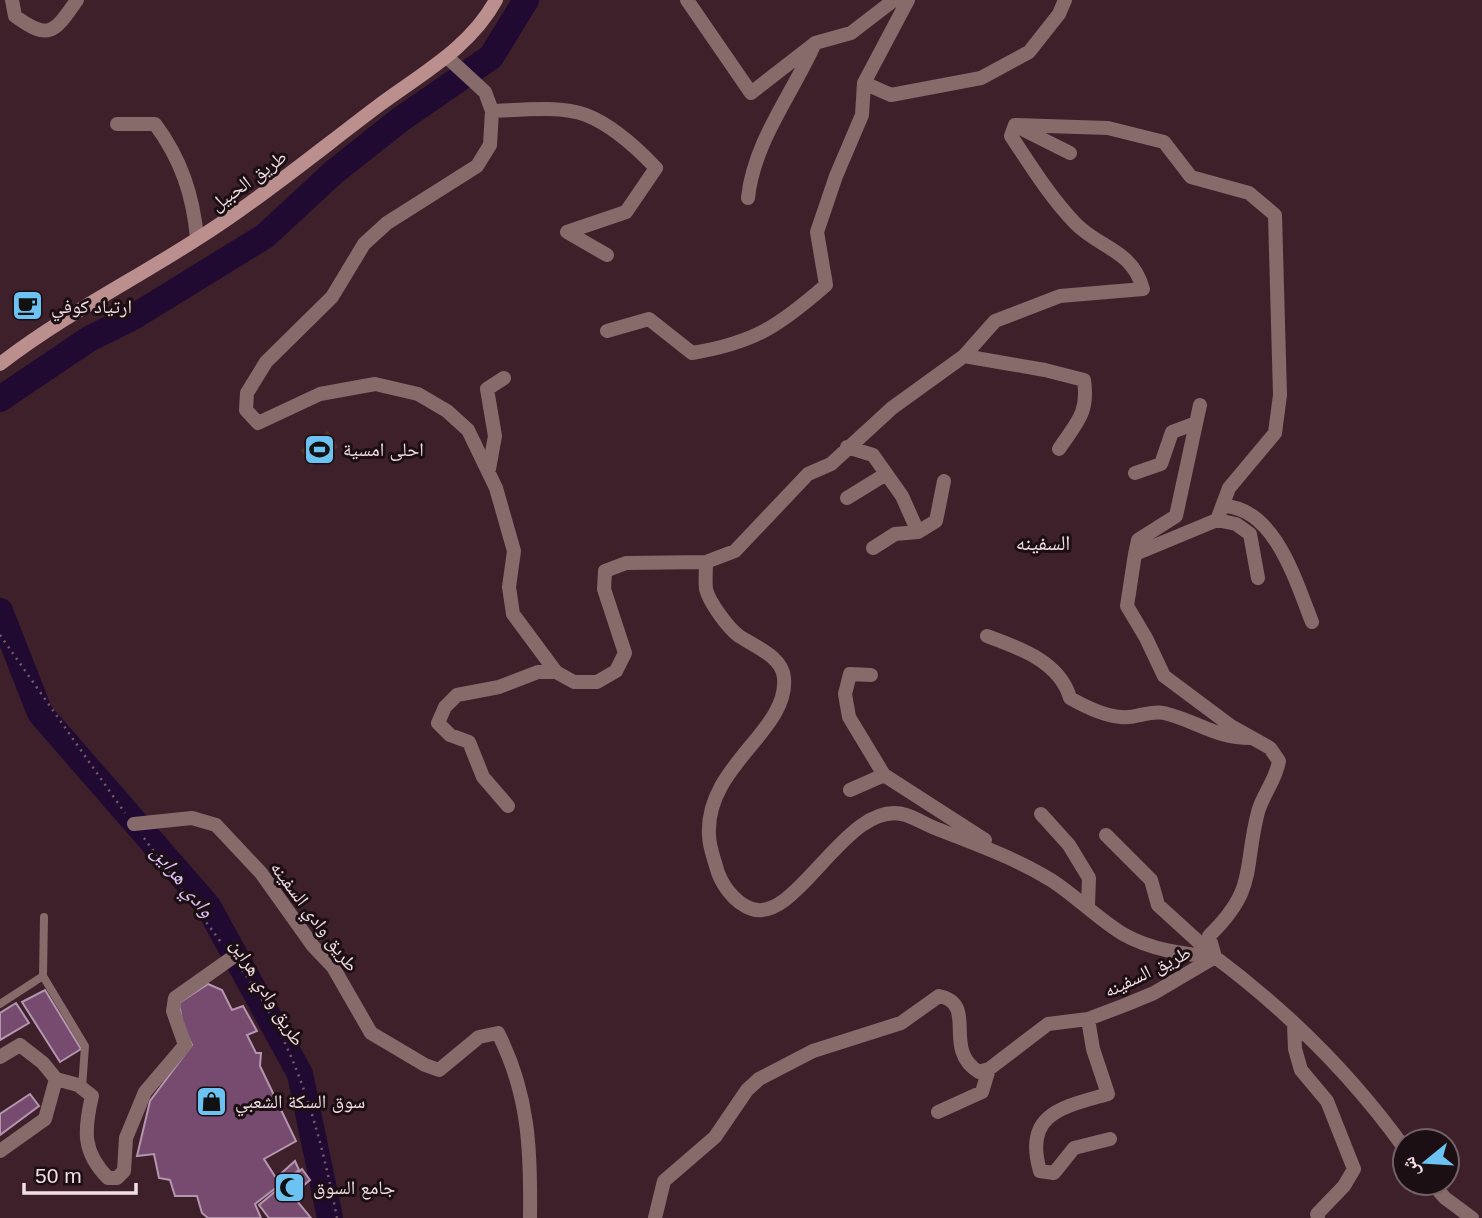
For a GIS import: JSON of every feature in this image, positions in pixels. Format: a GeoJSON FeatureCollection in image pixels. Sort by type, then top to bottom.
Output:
{"type":"FeatureCollection","features":[{"type":"Feature","properties":{"kind":"street"},"geometry":{"type":"LineString","coordinates":[[12,0],[15,16],[32,29],[51,32],[59,27],[77,0]]}},
{"type":"Feature","properties":{"kind":"street","name":"طريق الحبيل"},"geometry":{"type":"LineString","coordinates":[[0,364],[78,308],[197,238],[255,199],[447,57],[480,24],[496,0]]}},
{"type":"Feature","properties":{"kind":"street"},"geometry":{"type":"LineString","coordinates":[[687,0],[751,93],[815,43],[851,33],[894,0]]}},
{"type":"Feature","properties":{"kind":"street"},"geometry":{"type":"LineString","coordinates":[[607,331],[649,319],[692,353],[733,346],[786,320],[826,285],[817,232],[836,176],[862,115],[864,82],[908,0]]}},
{"type":"Feature","properties":{"kind":"street"},"geometry":{"type":"LineString","coordinates":[[864,82],[891,95],[981,78],[1029,52],[1059,14],[1065,0]]}},
{"type":"Feature","properties":{"kind":"street"},"geometry":{"type":"LineString","coordinates":[[748,198],[750,182],[769,127],[797,83],[815,43]]}},
{"type":"Feature","properties":{"kind":"street"},"geometry":{"type":"LineString","coordinates":[[447,57],[485,92],[492,111],[490,145],[477,166],[387,223],[364,244],[332,297],[266,362],[247,393],[246,410],[258,423],[320,394],[375,384],[418,394],[447,411],[468,430],[489,471],[514,551],[509,587],[513,614],[556,673]]}},
{"type":"Feature","properties":{"kind":"street"},"geometry":{"type":"LineString","coordinates":[[492,111],[539,109],[585,114],[636,146],[656,168],[626,212],[567,232],[607,255]]}},
{"type":"Feature","properties":{"kind":"street"},"geometry":{"type":"LineString","coordinates":[[117,124],[155,124],[171,146],[194,205],[197,238]]}},
{"type":"Feature","properties":{"kind":"street"},"geometry":{"type":"LineString","coordinates":[[1015,125],[1070,153]]}},
{"type":"Feature","properties":{"kind":"street"},"geometry":{"type":"LineString","coordinates":[[508,806],[483,777],[469,743],[450,735],[438,723],[445,707],[457,695],[476,689],[499,687],[538,672],[556,673],[574,682],[597,682],[616,671],[625,653],[604,589],[605,571],[626,563],[706,562],[735,551],[808,474],[831,464],[912,392],[964,356],[995,321],[1060,296],[1143,289],[1138,271],[1117,250],[1077,225],[1043,183],[1011,136],[1015,125]]}},
{"type":"Feature","properties":{"kind":"street"},"geometry":{"type":"LineString","coordinates":[[1015,125],[1108,128],[1164,142],[1191,177],[1249,193],[1275,215],[1280,395],[1275,433],[1229,488],[1217,520]]}},
{"type":"Feature","properties":{"kind":"street"},"geometry":{"type":"LineString","coordinates":[[964,356],[1045,370],[1084,380],[1087,398],[1082,417],[1059,449]]}},
{"type":"Feature","properties":{"kind":"street"},"geometry":{"type":"LineString","coordinates":[[489,471],[495,436],[487,389],[504,378]]}},
{"type":"Feature","properties":{"kind":"street"},"geometry":{"type":"LineString","coordinates":[[1200,405],[1176,516],[1138,540],[1127,606],[1164,676],[1231,726],[1270,748],[1279,761],[1259,809],[1244,890],[1231,914],[1209,936],[1215,957]]}},
{"type":"Feature","properties":{"kind":"street"},"geometry":{"type":"LineString","coordinates":[[1135,472],[1161,464],[1172,432],[1196,423]]}},
{"type":"Feature","properties":{"kind":"street"},"geometry":{"type":"LineString","coordinates":[[847,447],[873,456],[902,496],[918,532]]}},
{"type":"Feature","properties":{"kind":"street"},"geometry":{"type":"LineString","coordinates":[[847,498],[886,474]]}},
{"type":"Feature","properties":{"kind":"street"},"geometry":{"type":"LineString","coordinates":[[873,548],[895,534],[918,532],[936,521],[944,481]]}},
{"type":"Feature","properties":{"kind":"street"},"geometry":{"type":"LineString","coordinates":[[1224,506],[1239,506],[1266,530],[1290,566],[1312,622]]}},
{"type":"Feature","properties":{"kind":"street"},"geometry":{"type":"LineString","coordinates":[[1135,554],[1217,520],[1236,524],[1250,534],[1258,578]]}},
{"type":"Feature","properties":{"kind":"street"},"geometry":{"type":"LineString","coordinates":[[706,562],[706,590],[724,618],[737,635],[772,657],[785,675],[783,702],[728,771],[713,800],[709,835],[718,876],[733,897],[753,909],[770,909],[790,896],[868,819],[887,812],[905,814],[1006,855]]}},
{"type":"Feature","properties":{"kind":"street"},"geometry":{"type":"LineString","coordinates":[[988,636],[1023,649],[1055,671],[1066,683],[1070,698],[1079,703],[1122,718],[1154,712],[1181,719],[1217,735],[1256,738]]}},
{"type":"Feature","properties":{"kind":"street"},"geometry":{"type":"LineString","coordinates":[[871,675],[850,674],[845,694],[849,717],[884,775],[1087,905],[1123,934],[1170,952],[1215,957]]}},
{"type":"Feature","properties":{"kind":"street"},"geometry":{"type":"LineString","coordinates":[[850,790],[884,775]]}},
{"type":"Feature","properties":{"kind":"street"},"geometry":{"type":"LineString","coordinates":[[1041,814],[1069,845],[1089,878],[1087,905]]}},
{"type":"Feature","properties":{"kind":"street","name":"طريق وادي السفينه"},"geometry":{"type":"LineString","coordinates":[[134,824],[192,818],[216,825],[261,873],[313,946],[333,967],[371,1033],[425,1065],[439,1070],[479,1037],[498,1033],[515,1066],[524,1097],[529,1151],[530,1218]]}},
{"type":"Feature","properties":{"kind":"street"},"geometry":{"type":"LineString","coordinates":[[1106,835],[1151,880],[1158,905],[1215,957]]}},
{"type":"Feature","properties":{"kind":"street"},"geometry":{"type":"LineString","coordinates":[[0,1057],[20,1045],[43,1063],[56,1079],[82,1088],[92,1096],[84,1136],[89,1152],[108,1178],[117,1178],[124,1171],[126,1138],[145,1092],[185,1045],[173,1011],[175,998],[233,957]]}},
{"type":"Feature","properties":{"kind":"street","name":"طريق السفينه"},"geometry":{"type":"LineString","coordinates":[[989,1069],[1048,1024],[1088,1019],[1154,993],[1215,957],[1270,998],[1342,1070],[1391,1131]]}},
{"type":"Feature","properties":{"kind":"street"},"geometry":{"type":"LineString","coordinates":[[656,1218],[664,1181],[715,1137],[747,1090],[759,1079],[813,1051],[901,1023],[939,996],[949,998],[960,1013],[959,1047],[970,1066],[979,1072],[989,1069]]}},
{"type":"Feature","properties":{"kind":"street"},"geometry":{"type":"LineString","coordinates":[[1088,1019],[1093,1049],[1108,1094],[1060,1108],[1041,1125],[1032,1147],[1040,1171],[1054,1173],[1074,1148],[1110,1139]]}},
{"type":"Feature","properties":{"kind":"street"},"geometry":{"type":"LineString","coordinates":[[1294,1024],[1295,1049],[1301,1070],[1326,1101],[1354,1169],[1344,1186],[1317,1214],[1318,1218]]}},
{"type":"Feature","properties":{"kind":"street"},"geometry":{"type":"LineString","coordinates":[[938,1112],[982,1092],[989,1069]]}},
{"type":"Feature","properties":{"kind":"street"},"geometry":{"type":"LineString","coordinates":[[0,1151],[45,1119],[56,1079]]}},
{"type":"Feature","properties":{"kind":"street"},"geometry":{"type":"LineString","coordinates":[[1444,1197],[1472,1218]]}},
{"type":"Feature","properties":{"kind":"lane"},"geometry":{"type":"LineString","coordinates":[[44,917],[43,976],[85,1046],[82,1088]]}},
{"type":"Feature","properties":{"kind":"lane"},"geometry":{"type":"LineString","coordinates":[[0,1004],[43,976]]}},
{"type":"Feature","properties":{"kind":"path","name":"طريق وادي هراين"},"geometry":{"type":"LineString","coordinates":[[0,635],[249,980],[297,1064],[327,1164],[337,1218]]}},
{"type":"Feature","properties":{"kind":"shaded area","name":"احلى امسية"},"geometry":{"type":"Polygon","coordinates":[[[328,431],[338,447],[311,466],[301,450],[328,431]]]}},
{"type":"Feature","properties":{"kind":"building","name":"سوق السكة الشعبي"},"geometry":{"type":"Polygon","coordinates":[[[208,984],[222,990],[232,1010],[243,1006],[257,1031],[247,1035],[256,1053],[261,1053],[260,1066],[296,1141],[264,1159],[276,1178],[295,1161],[299,1170],[255,1204],[261,1218],[208,1218],[202,1213],[197,1196],[175,1196],[170,1180],[159,1178],[154,1154],[137,1156],[150,1101],[192,1045],[183,1027],[179,1003],[208,984]]]}},
{"type":"Feature","properties":{"kind":"building"},"geometry":{"type":"Polygon","coordinates":[[[45,990],[81,1049],[60,1062],[22,1002],[45,990]]]}},
{"type":"Feature","properties":{"kind":"building"},"geometry":{"type":"Polygon","coordinates":[[[16,1003],[29,1023],[0,1040],[0,1013],[16,1003]]]}},
{"type":"Feature","properties":{"kind":"building"},"geometry":{"type":"Polygon","coordinates":[[[30,1094],[39,1106],[0,1135],[0,1114],[30,1094]]]}},
{"type":"Feature","properties":{"kind":"building","name":"جامع السوق"},"geometry":{"type":"Polygon","coordinates":[[[302,1169],[310,1180],[292,1195],[311,1218],[269,1218],[259,1205],[302,1169]]]}},
{"type":"Feature","properties":{"kind":"waterway"},"geometry":{"type":"LineString","coordinates":[[0,399],[89,339],[135,316],[265,236],[334,172],[401,119],[491,57],[526,0]]}},
{"type":"Feature","properties":{"kind":"waterway","name":"وادي هراين"},"geometry":{"type":"LineString","coordinates":[[0,611],[40,713],[208,906],[300,1074],[330,1218]]}},
{"type":"Feature","properties":{"kind":"place","name":"ارتياد كوفي"},"geometry":{"type":"Point","coordinates":[28,306]}},
{"type":"Feature","properties":{"kind":"place","name":"احلى امسية"},"geometry":{"type":"Point","coordinates":[320,449]}},
{"type":"Feature","properties":{"kind":"place","name":"سوق السكة الشعبي"},"geometry":{"type":"Point","coordinates":[212,1101]}},
{"type":"Feature","properties":{"kind":"place","name":"جامع السوق"},"geometry":{"type":"Point","coordinates":[290,1187]}},
{"type":"Feature","properties":{"kind":"district","name":"السفينه"},"geometry":{"type":"Point","coordinates":[1043,543]}}]}
